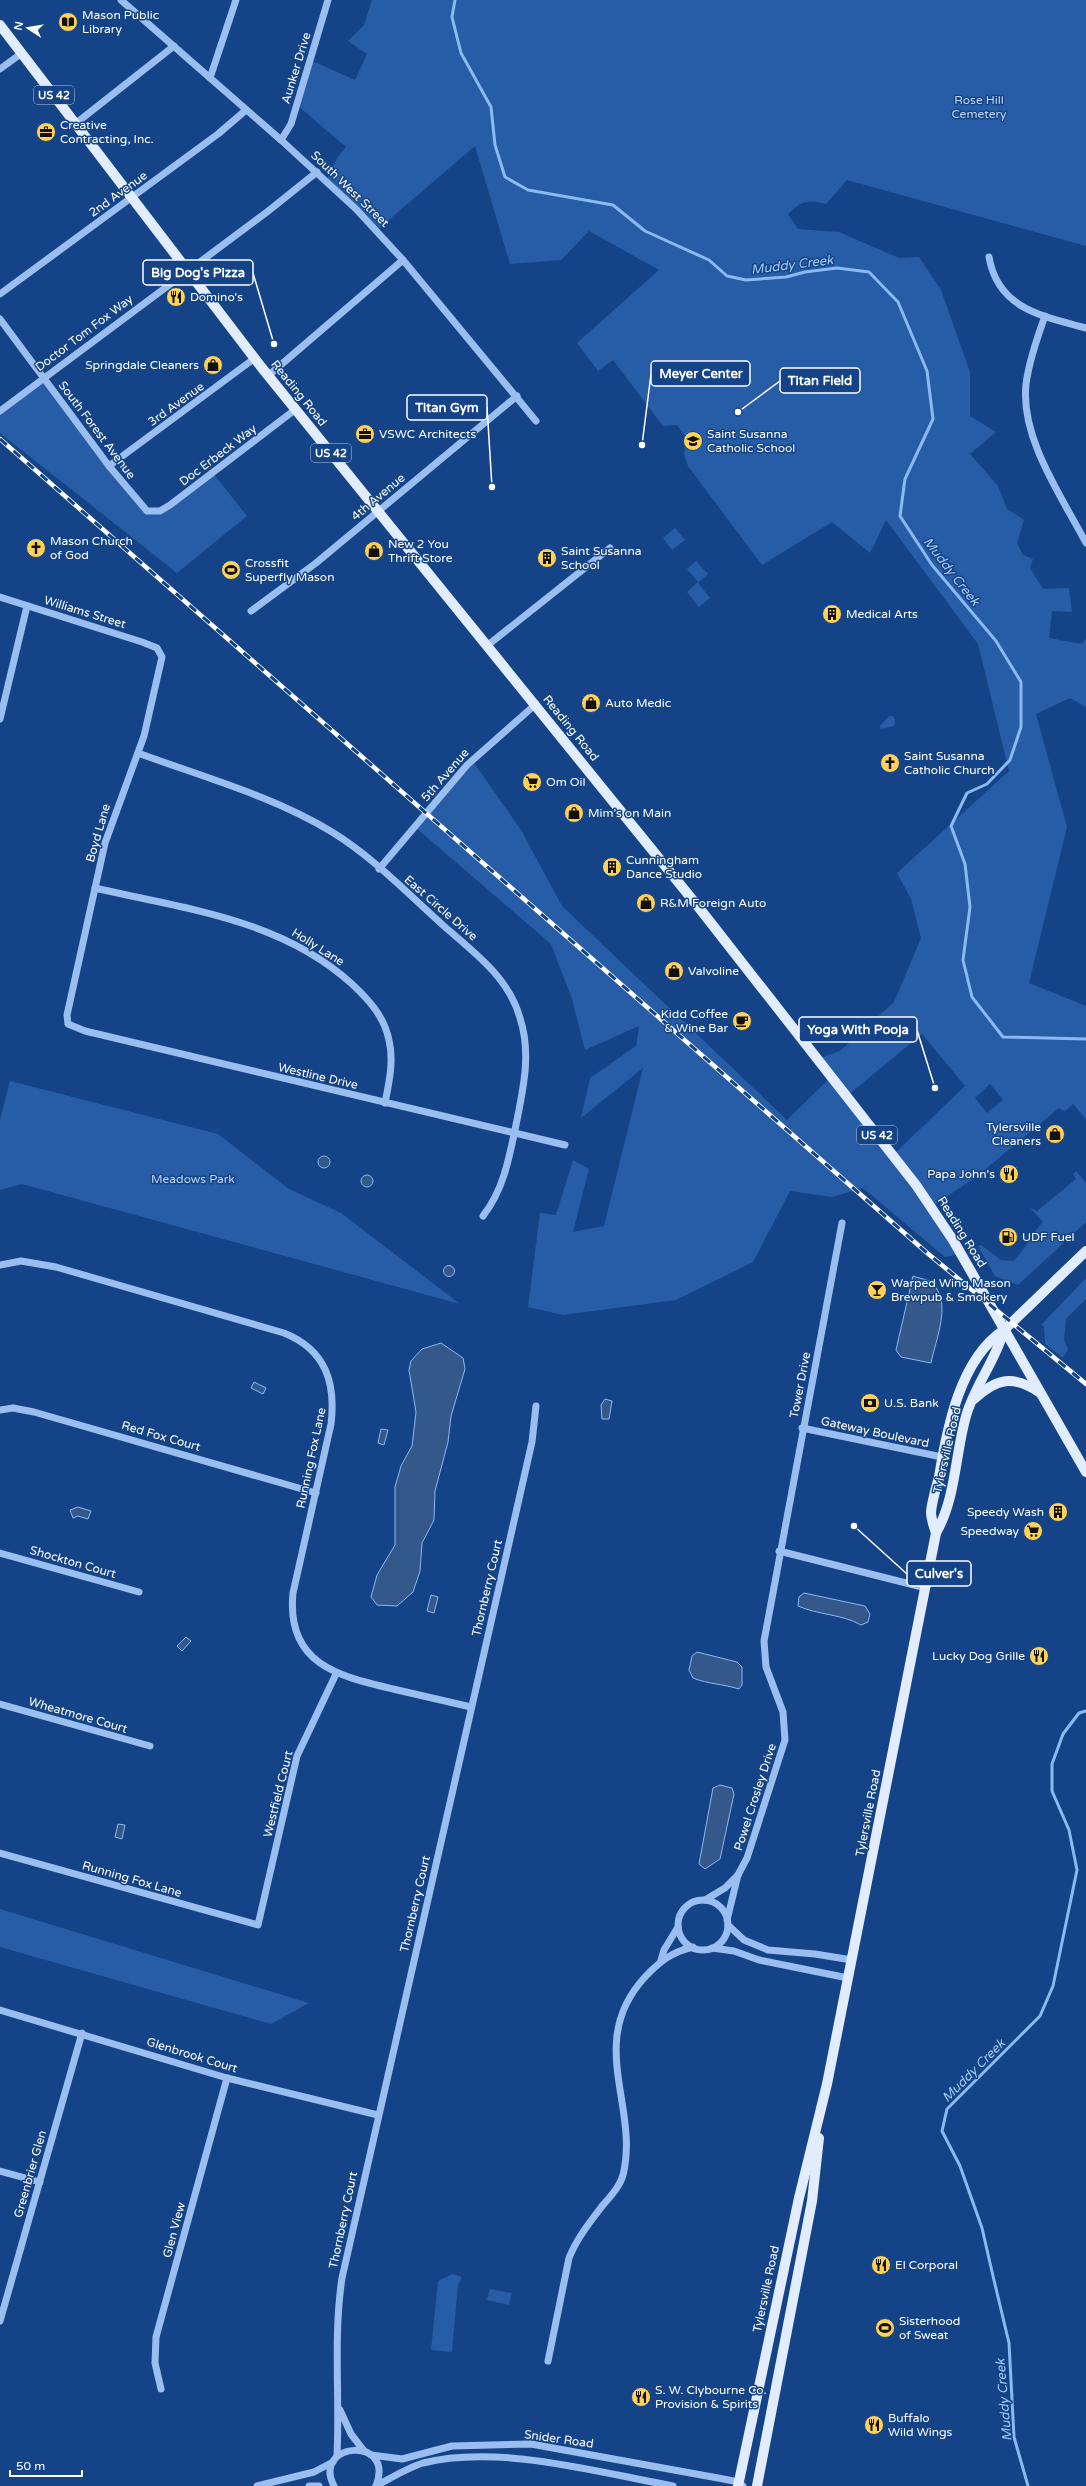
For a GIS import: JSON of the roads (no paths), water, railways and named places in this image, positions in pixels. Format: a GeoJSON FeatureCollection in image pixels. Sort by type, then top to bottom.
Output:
{"type":"FeatureCollection","features":[{"type":"Feature","properties":{"kind":"main road","name":"Reading Road"},"geometry":{"type":"LineString","coordinates":[[0,25],[74,124],[268,375],[378,512],[536,704],[700,909],[916,1185],[953,1240],[1086,1472]]}},
{"type":"Feature","properties":{"kind":"main road","name":"Tylersville Road"},"geometry":{"type":"LineString","coordinates":[[936,1533],[931,1513],[942,1457],[955,1404],[967,1377],[983,1349],[993,1338],[1004,1330],[1086,1251]]}},
{"type":"Feature","properties":{"kind":"main road","name":"Tylersville Road"},"geometry":{"type":"LineString","coordinates":[[740,2485],[799,2198],[824,2098],[936,1533],[946,1515],[962,1436],[971,1402],[999,1349],[1004,1330]]}},
{"type":"Feature","properties":{"kind":"main road"},"geometry":{"type":"LineString","coordinates":[[971,1402],[985,1389],[1011,1380],[1024,1382],[1041,1394]]}},
{"type":"Feature","properties":{"kind":"main road","name":"Tylersville Road"},"geometry":{"type":"LineString","coordinates":[[757,2486],[812,2201],[824,2098]]}},
{"type":"Feature","properties":{"kind":"street","name":"South West Street"},"geometry":{"type":"LineString","coordinates":[[121,0],[317,172],[356,209],[403,260],[536,421]]}},
{"type":"Feature","properties":{"kind":"street"},"geometry":{"type":"LineString","coordinates":[[210,78],[236,0]]}},
{"type":"Feature","properties":{"kind":"street","name":"Aunker Drive"},"geometry":{"type":"LineString","coordinates":[[281,140],[291,124],[328,0]]}},
{"type":"Feature","properties":{"kind":"street"},"geometry":{"type":"LineString","coordinates":[[74,124],[174,46]]}},
{"type":"Feature","properties":{"kind":"street"},"geometry":{"type":"LineString","coordinates":[[0,69],[22,53]]}},
{"type":"Feature","properties":{"kind":"street","name":"2nd Avenue"},"geometry":{"type":"LineString","coordinates":[[0,294],[218,134],[246,110]]}},
{"type":"Feature","properties":{"kind":"street","name":"Doctor Tom Fox Way"},"geometry":{"type":"LineString","coordinates":[[0,411],[317,172]]}},
{"type":"Feature","properties":{"kind":"street"},"geometry":{"type":"LineString","coordinates":[[988,257],[994,279],[1002,291],[1020,305],[1045,316],[1086,328]]}},
{"type":"Feature","properties":{"kind":"street"},"geometry":{"type":"LineString","coordinates":[[268,375],[403,260]]}},
{"type":"Feature","properties":{"kind":"street"},"geometry":{"type":"LineString","coordinates":[[1045,316],[1028,370],[1025,399],[1026,413],[1037,448],[1086,543]]}},
{"type":"Feature","properties":{"kind":"street","name":"South Forest Avenue"},"geometry":{"type":"LineString","coordinates":[[0,319],[109,466],[142,507],[150,511]]}},
{"type":"Feature","properties":{"kind":"street","name":"3rd Avenue"},"geometry":{"type":"LineString","coordinates":[[109,466],[255,358]]}},
{"type":"Feature","properties":{"kind":"street","name":"4th Avenue"},"geometry":{"type":"LineString","coordinates":[[251,611],[378,512],[516,396]]}},
{"type":"Feature","properties":{"kind":"street","name":"Doc Erbeck Way"},"geometry":{"type":"LineString","coordinates":[[150,511],[160,511],[170,505],[296,409]]}},
{"type":"Feature","properties":{"kind":"street"},"geometry":{"type":"LineString","coordinates":[[488,645],[610,548]]}},
{"type":"Feature","properties":{"kind":"street","name":"Williams Street"},"geometry":{"type":"LineString","coordinates":[[0,597],[142,642],[161,652]]}},
{"type":"Feature","properties":{"kind":"street"},"geometry":{"type":"LineString","coordinates":[[0,718],[27,606]]}},
{"type":"Feature","properties":{"kind":"street","name":"Boyd Lane"},"geometry":{"type":"LineString","coordinates":[[68,1024],[67,1015],[95,888],[113,816],[138,753],[160,673],[161,652]]}},
{"type":"Feature","properties":{"kind":"street","name":"5th Avenue"},"geometry":{"type":"LineString","coordinates":[[379,869],[466,765],[536,704]]}},
{"type":"Feature","properties":{"kind":"street","name":"East Circle Drive"},"geometry":{"type":"LineString","coordinates":[[138,753],[296,812],[333,833],[379,869],[487,964],[505,986],[516,1005],[525,1039],[527,1060],[514,1134],[498,1192],[483,1216]]}},
{"type":"Feature","properties":{"kind":"street","name":"Holly Lane"},"geometry":{"type":"LineString","coordinates":[[95,888],[241,921],[295,944],[340,974],[374,1006],[390,1041],[391,1070],[385,1103]]}},
{"type":"Feature","properties":{"kind":"street","name":"Westline Drive"},"geometry":{"type":"LineString","coordinates":[[68,1024],[85,1031],[565,1145]]}},
{"type":"Feature","properties":{"kind":"street","name":"Tower Drive"},"geometry":{"type":"LineString","coordinates":[[777,1562],[842,1223]]}},
{"type":"Feature","properties":{"kind":"street","name":"Running Fox Lane"},"geometry":{"type":"LineString","coordinates":[[0,1265],[21,1261],[56,1267],[277,1331],[297,1339],[318,1358],[329,1376],[332,1389],[331,1424],[293,1593],[293,1616],[296,1630],[311,1656],[336,1674],[363,1682],[471,1707]]}},
{"type":"Feature","properties":{"kind":"street","name":"Thornberry Court"},"geometry":{"type":"LineString","coordinates":[[334,2486],[330,2475],[335,2459],[339,2408],[336,2389],[338,2306],[355,2214],[532,1442],[536,1406]]}},
{"type":"Feature","properties":{"kind":"street","name":"Red Fox Court"},"geometry":{"type":"LineString","coordinates":[[0,1410],[13,1408],[34,1412],[316,1493]]}},
{"type":"Feature","properties":{"kind":"street","name":"Gateway Boulevard"},"geometry":{"type":"LineString","coordinates":[[802,1428],[942,1457]]}},
{"type":"Feature","properties":{"kind":"street"},"geometry":{"type":"LineString","coordinates":[[779,1551],[926,1588]]}},
{"type":"Feature","properties":{"kind":"street","name":"Shockton Court"},"geometry":{"type":"LineString","coordinates":[[0,1553],[139,1592]]}},
{"type":"Feature","properties":{"kind":"street","name":"Powel Crosley Drive"},"geometry":{"type":"LineString","coordinates":[[727,1923],[738,1875],[747,1858],[785,1740],[783,1712],[766,1667],[764,1654],[764,1641],[777,1562]]}},
{"type":"Feature","properties":{"kind":"street","name":"Westfield Court"},"geometry":{"type":"LineString","coordinates":[[258,1925],[297,1756],[336,1674]]}},
{"type":"Feature","properties":{"kind":"street","name":"Wheatmore Court"},"geometry":{"type":"LineString","coordinates":[[0,1704],[150,1746]]}},
{"type":"Feature","properties":{"kind":"street","name":"Running Fox Lane"},"geometry":{"type":"LineString","coordinates":[[0,1853],[258,1925]]}},
{"type":"Feature","properties":{"kind":"street","name":"Powel Crosley Drive"},"geometry":{"type":"LineString","coordinates":[[705,1900],[725,1888],[738,1875]]}},
{"type":"Feature","properties":{"kind":"street"},"geometry":{"type":"LineString","coordinates":[[548,2361],[569,2258],[574,2244],[623,2177],[627,2144],[615,2071],[615,2052],[621,2023],[632,1995],[661,1960],[664,1950],[678,1927],[679,1920],[685,1907],[698,1900],[705,1900],[720,1906],[727,1923],[744,1940],[768,1950],[815,1954],[852,1960]]}},
{"type":"Feature","properties":{"kind":"street"},"geometry":{"type":"LineString","coordinates":[[712,1948],[723,1938],[727,1923]]}},
{"type":"Feature","properties":{"kind":"street"},"geometry":{"type":"LineString","coordinates":[[678,1927],[683,1939],[693,1947]]}},
{"type":"Feature","properties":{"kind":"street"},"geometry":{"type":"LineString","coordinates":[[661,1960],[682,1950],[693,1947],[712,1948],[734,1952],[759,1960],[848,1978]]}},
{"type":"Feature","properties":{"kind":"street","name":"Glenbrook Court"},"geometry":{"type":"LineString","coordinates":[[0,2010],[82,2033],[227,2078],[378,2115]]}},
{"type":"Feature","properties":{"kind":"street","name":"Greenbrier Glen"},"geometry":{"type":"LineString","coordinates":[[0,2322],[82,2033]]}},
{"type":"Feature","properties":{"kind":"street","name":"Glen View"},"geometry":{"type":"LineString","coordinates":[[161,2389],[155,2363],[156,2337],[227,2078]]}},
{"type":"Feature","properties":{"kind":"street"},"geometry":{"type":"LineString","coordinates":[[0,2171],[40,2182]]}},
{"type":"Feature","properties":{"kind":"street","name":"Thornberry Court"},"geometry":{"type":"LineString","coordinates":[[339,2408],[351,2434],[364,2451]]}},
{"type":"Feature","properties":{"kind":"street","name":"Snider Road"},"geometry":{"type":"LineString","coordinates":[[371,2455],[402,2459],[452,2446],[531,2444],[740,2485]]}},
{"type":"Feature","properties":{"kind":"street"},"geometry":{"type":"LineString","coordinates":[[257,2486],[314,2472],[349,2450],[364,2451],[371,2455],[379,2470],[376,2486]]}},
{"type":"Feature","properties":{"kind":"street"},"geometry":{"type":"LineString","coordinates":[[376,2486],[421,2464],[443,2459],[476,2457],[529,2461],[672,2486]]}},
{"type":"Feature","properties":{"kind":"street"},"geometry":{"type":"LineString","coordinates":[[309,2486],[319,2486]]}},
{"type":"Feature","properties":{"kind":"waterway","name":"Muddy Creek"},"geometry":{"type":"LineString","coordinates":[[455,0],[452,17],[461,53],[491,107],[495,145],[505,177],[528,190],[613,205],[645,231],[709,260],[727,276],[746,280],[786,277],[805,272],[837,268],[869,272],[898,302],[927,371],[933,419],[905,479],[900,516],[932,565],[996,641],[1021,682],[1021,727],[1010,760],[987,784],[967,793],[951,826],[965,864],[970,907],[963,960],[972,997],[1003,1037],[1086,1039]]}},
{"type":"Feature","properties":{"kind":"waterway","name":"Muddy Creek"},"geometry":{"type":"LineString","coordinates":[[1028,2486],[1014,2437],[1009,2343],[982,2228],[960,2166],[942,2131],[947,2109],[1040,2016],[1053,1986],[1077,1870],[1069,1830],[1052,1791],[1052,1764],[1063,1734],[1079,1713],[1086,1711]]}},
{"type":"Feature","properties":{"kind":"railway"},"geometry":{"type":"LineString","coordinates":[[0,439],[926,1252],[1086,1384]]}},
{"type":"Feature","properties":{"kind":"place","name":"Mason Public Library"},"geometry":{"type":"Point","coordinates":[68,22]}},
{"type":"Feature","properties":{"kind":"place","name":"Creative Contracting, Inc."},"geometry":{"type":"Point","coordinates":[46,132]}},
{"type":"Feature","properties":{"kind":"place","name":"Domino's"},"geometry":{"type":"Point","coordinates":[176,297]}},
{"type":"Feature","properties":{"kind":"place","name":"Big Dog's Pizza"},"geometry":{"type":"Point","coordinates":[274,344]}},
{"type":"Feature","properties":{"kind":"place","name":"Springdale Cleaners"},"geometry":{"type":"Point","coordinates":[213,365]}},
{"type":"Feature","properties":{"kind":"place","name":"Titan Field"},"geometry":{"type":"Point","coordinates":[738,412]}},
{"type":"Feature","properties":{"kind":"place","name":"VSWC Architects"},"geometry":{"type":"Point","coordinates":[365,434]}},
{"type":"Feature","properties":{"kind":"place","name":"Saint Susanna Catholic School"},"geometry":{"type":"Point","coordinates":[693,441]}},
{"type":"Feature","properties":{"kind":"place","name":"Meyer Center"},"geometry":{"type":"Point","coordinates":[642,445]}},
{"type":"Feature","properties":{"kind":"place","name":"Titan Gym"},"geometry":{"type":"Point","coordinates":[492,487]}},
{"type":"Feature","properties":{"kind":"place","name":"Mason Church of God"},"geometry":{"type":"Point","coordinates":[36,548]}},
{"type":"Feature","properties":{"kind":"place","name":"New 2 You Thrift Store"},"geometry":{"type":"Point","coordinates":[374,551]}},
{"type":"Feature","properties":{"kind":"place","name":"Saint Susanna School"},"geometry":{"type":"Point","coordinates":[547,558]}},
{"type":"Feature","properties":{"kind":"place","name":"Crossfit Superfly Mason"},"geometry":{"type":"Point","coordinates":[231,570]}},
{"type":"Feature","properties":{"kind":"place","name":"Medical Arts"},"geometry":{"type":"Point","coordinates":[832,614]}},
{"type":"Feature","properties":{"kind":"place","name":"Auto Medic"},"geometry":{"type":"Point","coordinates":[591,703]}},
{"type":"Feature","properties":{"kind":"place","name":"Saint Susanna Catholic Church"},"geometry":{"type":"Point","coordinates":[890,763]}},
{"type":"Feature","properties":{"kind":"place","name":"Om Oil"},"geometry":{"type":"Point","coordinates":[532,782]}},
{"type":"Feature","properties":{"kind":"place","name":"Mim’s on Main"},"geometry":{"type":"Point","coordinates":[574,813]}},
{"type":"Feature","properties":{"kind":"place","name":"Cunningham Dance Studio"},"geometry":{"type":"Point","coordinates":[612,867]}},
{"type":"Feature","properties":{"kind":"place","name":"R&M Foreign Auto"},"geometry":{"type":"Point","coordinates":[646,903]}},
{"type":"Feature","properties":{"kind":"place","name":"Valvoline"},"geometry":{"type":"Point","coordinates":[674,971]}},
{"type":"Feature","properties":{"kind":"place","name":"Kidd Coffee & Wine Bar"},"geometry":{"type":"Point","coordinates":[742,1021]}},
{"type":"Feature","properties":{"kind":"place","name":"Yoga With Pooja"},"geometry":{"type":"Point","coordinates":[935,1088]}},
{"type":"Feature","properties":{"kind":"place","name":"Tylersville Cleaners"},"geometry":{"type":"Point","coordinates":[1055,1134]}},
{"type":"Feature","properties":{"kind":"place","name":"Papa John's"},"geometry":{"type":"Point","coordinates":[1009,1174]}},
{"type":"Feature","properties":{"kind":"place","name":"UDF Fuel"},"geometry":{"type":"Point","coordinates":[1008,1237]}},
{"type":"Feature","properties":{"kind":"place","name":"Warped Wing Mason Brewpub & Smokery"},"geometry":{"type":"Point","coordinates":[877,1290]}},
{"type":"Feature","properties":{"kind":"place","name":"U.S. Bank"},"geometry":{"type":"Point","coordinates":[870,1403]}},
{"type":"Feature","properties":{"kind":"place","name":"Speedy Wash"},"geometry":{"type":"Point","coordinates":[1058,1512]}},
{"type":"Feature","properties":{"kind":"place","name":"Culver's"},"geometry":{"type":"Point","coordinates":[854,1526]}},
{"type":"Feature","properties":{"kind":"place","name":"Speedway"},"geometry":{"type":"Point","coordinates":[1033,1531]}},
{"type":"Feature","properties":{"kind":"place","name":"Lucky Dog Grille"},"geometry":{"type":"Point","coordinates":[1039,1656]}},
{"type":"Feature","properties":{"kind":"place","name":"El Corporal"},"geometry":{"type":"Point","coordinates":[881,2265]}},
{"type":"Feature","properties":{"kind":"place","name":"Sisterhood of Sweat"},"geometry":{"type":"Point","coordinates":[885,2328]}},
{"type":"Feature","properties":{"kind":"place","name":"S. W. Clybourne Co. Provision & Spirits"},"geometry":{"type":"Point","coordinates":[641,2397]}},
{"type":"Feature","properties":{"kind":"place","name":"Buffalo Wild Wings"},"geometry":{"type":"Point","coordinates":[874,2425]}},
{"type":"Feature","properties":{"kind":"park label","name":"Rose Hill Cemetery"},"geometry":{"type":"Point","coordinates":[979,107]}},
{"type":"Feature","properties":{"kind":"park label","name":"Meadows Park"},"geometry":{"type":"Point","coordinates":[193,1179]}}]}
